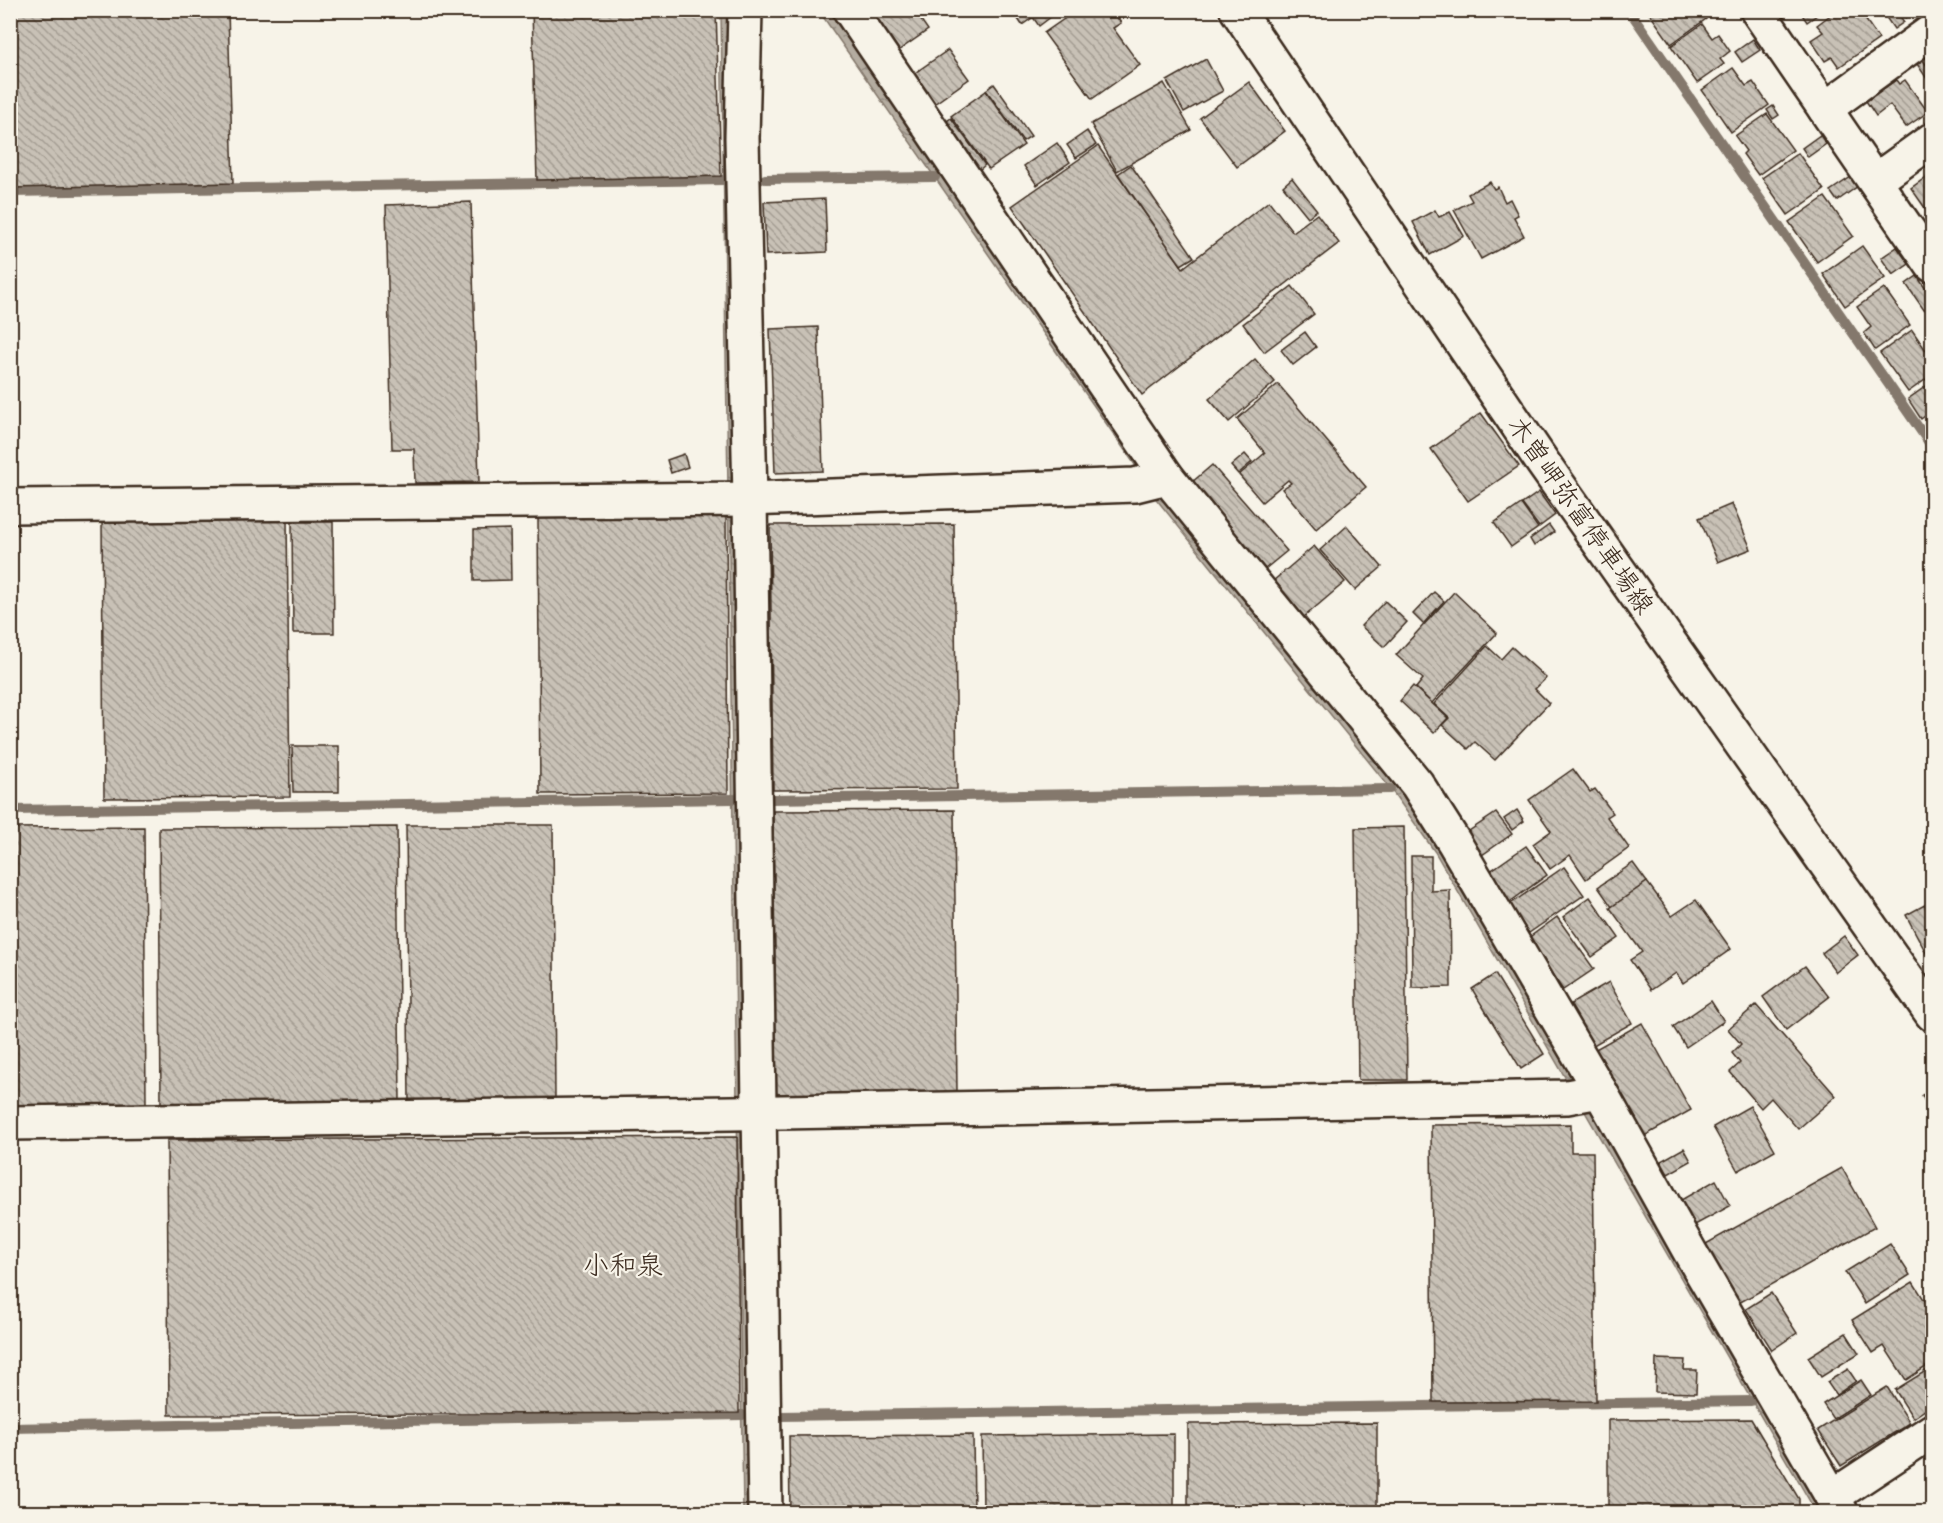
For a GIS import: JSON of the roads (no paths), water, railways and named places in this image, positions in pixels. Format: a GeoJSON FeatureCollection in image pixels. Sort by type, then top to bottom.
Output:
{"type":"FeatureCollection","features":[{"type":"Feature","properties":{"kind":"street"},"geometry":{"type":"LineString","coordinates":[[745,10],[738,499],[748,1112],[765,1512]]}},
{"type":"Feature","properties":{"kind":"street"},"geometry":{"type":"LineString","coordinates":[[850,10],[1154,480],[1417,784],[1454,842],[1586,1093],[1690,1252],[1836,1504],[1932,1431]]}},
{"type":"Feature","properties":{"kind":"street","name":"木曽岬弥富停車場線"},"geometry":{"type":"LineString","coordinates":[[1238,10],[1543,463],[1932,1014]]}},
{"type":"Feature","properties":{"kind":"street"},"geometry":{"type":"LineString","coordinates":[[1757,10],[1932,265]]}},
{"type":"Feature","properties":{"kind":"street"},"geometry":{"type":"LineString","coordinates":[[1825,109],[1932,31]]}},
{"type":"Feature","properties":{"kind":"street"},"geometry":{"type":"LineString","coordinates":[[1875,181],[1932,140]]}},
{"type":"Feature","properties":{"kind":"street"},"geometry":{"type":"LineString","coordinates":[[10,507],[738,499],[1154,480]]}},
{"type":"Feature","properties":{"kind":"street"},"geometry":{"type":"LineString","coordinates":[[10,1123],[748,1112],[1586,1093]]}},
{"type":"Feature","properties":{"kind":"water"},"geometry":{"type":"Polygon","coordinates":[[[721,11],[729,11],[751,1512],[743,1512],[721,11]]]}},
{"type":"Feature","properties":{"kind":"water"},"geometry":{"type":"Polygon","coordinates":[[[819,11],[831,11],[1143,464],[1402,787],[1444,847],[1828,1512],[1816,1512],[1435,852],[1390,788],[1153,495],[1140,472],[819,11]]]}},
{"type":"Feature","properties":{"kind":"waterway"},"geometry":{"type":"LineString","coordinates":[[1629,10],[1932,447]]}},
{"type":"Feature","properties":{"kind":"waterway"},"geometry":{"type":"LineString","coordinates":[[765,179],[935,177]]}},
{"type":"Feature","properties":{"kind":"waterway"},"geometry":{"type":"LineString","coordinates":[[10,192],[723,180]]}},
{"type":"Feature","properties":{"kind":"waterway"},"geometry":{"type":"LineString","coordinates":[[771,799],[1390,789]]}},
{"type":"Feature","properties":{"kind":"waterway"},"geometry":{"type":"LineString","coordinates":[[10,810],[733,799]]}},
{"type":"Feature","properties":{"kind":"waterway"},"geometry":{"type":"LineString","coordinates":[[781,1416],[1751,1401]]}},
{"type":"Feature","properties":{"kind":"waterway"},"geometry":{"type":"LineString","coordinates":[[10,1428],[742,1415]]}},
{"type":"Feature","properties":{"kind":"district","name":"小和泉"},"geometry":{"type":"Point","coordinates":[623,1264]}}]}
